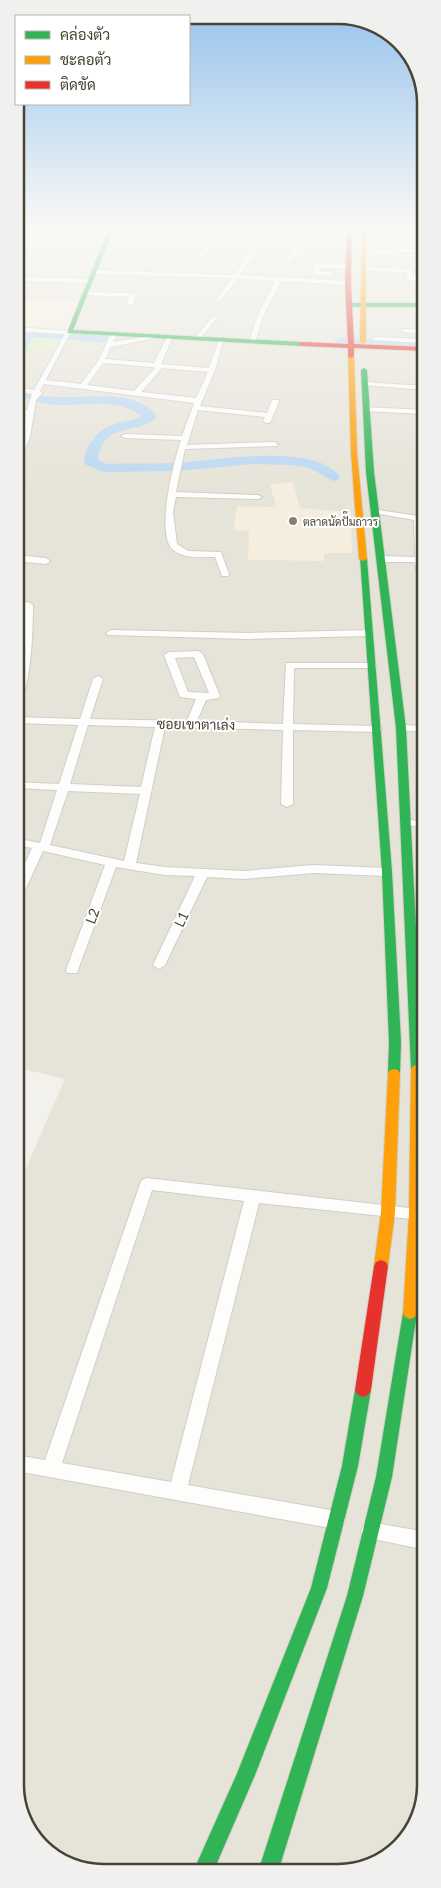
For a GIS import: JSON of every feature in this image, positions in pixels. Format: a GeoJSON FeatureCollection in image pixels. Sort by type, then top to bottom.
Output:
{"type":"FeatureCollection","features":[{"type":"Feature","properties":{"kind":"main road"},"geometry":{"type":"LineString","coordinates":[[76,316],[67,336],[110,340],[152,338],[350,342],[417,348]]}},
{"type":"Feature","properties":{"kind":"main road"},"geometry":{"type":"LineString","coordinates":[[213,1864],[319,1588],[350,1466],[376,1312],[388,1212],[394,1042],[387,872],[354,453],[349,316]]}},
{"type":"Feature","properties":{"kind":"main road"},"geometry":{"type":"LineString","coordinates":[[363,316],[364,384],[374,511],[400,728],[417,1043]]}},
{"type":"Feature","properties":{"kind":"main road"},"geometry":{"type":"LineString","coordinates":[[270,1864],[354,1596],[384,1477],[410,1317],[417,1251]]}},
{"type":"Feature","properties":{"kind":"main road"},"geometry":{"type":"LineString","coordinates":[[207,1864],[246,1775]]}},
{"type":"Feature","properties":{"kind":"street"},"geometry":{"type":"LineString","coordinates":[[253,340],[260,316]]}},
{"type":"Feature","properties":{"kind":"street"},"geometry":{"type":"LineString","coordinates":[[197,339],[214,317]]}},
{"type":"Feature","properties":{"kind":"street"},"geometry":{"type":"LineString","coordinates":[[24,330],[67,336],[56,354],[44,382],[35,395],[24,442]]}},
{"type":"Feature","properties":{"kind":"street"},"geometry":{"type":"LineString","coordinates":[[405,331],[417,332]]}},
{"type":"Feature","properties":{"kind":"street"},"geometry":{"type":"LineString","coordinates":[[136,393],[158,366],[169,339]]}},
{"type":"Feature","properties":{"kind":"street"},"geometry":{"type":"LineString","coordinates":[[376,339],[417,341]]}},
{"type":"Feature","properties":{"kind":"street"},"geometry":{"type":"LineString","coordinates":[[83,386],[101,361],[110,340]]}},
{"type":"Feature","properties":{"kind":"street"},"geometry":{"type":"LineString","coordinates":[[222,340],[197,405],[184,447],[178,458],[169,512],[173,546],[183,552],[218,554],[225,574]]}},
{"type":"Feature","properties":{"kind":"street"},"geometry":{"type":"LineString","coordinates":[[101,361],[212,370]]}},
{"type":"Feature","properties":{"kind":"street"},"geometry":{"type":"LineString","coordinates":[[44,382],[136,393],[268,418],[275,402]]}},
{"type":"Feature","properties":{"kind":"street"},"geometry":{"type":"LineString","coordinates":[[364,384],[417,387]]}},
{"type":"Feature","properties":{"kind":"street"},"geometry":{"type":"LineString","coordinates":[[24,391],[35,395]]}},
{"type":"Feature","properties":{"kind":"street"},"geometry":{"type":"LineString","coordinates":[[366,409],[417,411]]}},
{"type":"Feature","properties":{"kind":"street"},"geometry":{"type":"LineString","coordinates":[[24,413],[30,412]]}},
{"type":"Feature","properties":{"kind":"street"},"geometry":{"type":"LineString","coordinates":[[125,436],[186,438]]}},
{"type":"Feature","properties":{"kind":"street"},"geometry":{"type":"LineString","coordinates":[[184,447],[274,444]]}},
{"type":"Feature","properties":{"kind":"street"},"geometry":{"type":"LineString","coordinates":[[171,494],[258,497]]}},
{"type":"Feature","properties":{"kind":"street"},"geometry":{"type":"LineString","coordinates":[[374,511],[417,517]]}},
{"type":"Feature","properties":{"kind":"street"},"geometry":{"type":"LineString","coordinates":[[24,559],[46,560]]}},
{"type":"Feature","properties":{"kind":"street"},"geometry":{"type":"LineString","coordinates":[[380,559],[417,560]]}},
{"type":"Feature","properties":{"kind":"street"},"geometry":{"type":"LineString","coordinates":[[24,605],[28,605],[24,679]]}},
{"type":"Feature","properties":{"kind":"street"},"geometry":{"type":"LineString","coordinates":[[111,633],[248,636],[369,633]]}},
{"type":"Feature","properties":{"kind":"street"},"geometry":{"type":"LineString","coordinates":[[198,654],[215,696],[202,697],[184,695],[169,655],[198,654]]}},
{"type":"Feature","properties":{"kind":"street"},"geometry":{"type":"LineString","coordinates":[[287,804],[289,665],[372,666]]}},
{"type":"Feature","properties":{"kind":"street"},"geometry":{"type":"LineString","coordinates":[[24,882],[41,846],[63,787],[98,679]]}},
{"type":"Feature","properties":{"kind":"street"},"geometry":{"type":"LineString","coordinates":[[191,724],[202,697]]}},
{"type":"Feature","properties":{"kind":"street","name":"ซอยเขาตาเล่ง"},"geometry":{"type":"LineString","coordinates":[[24,720],[377,729]]}},
{"type":"Feature","properties":{"kind":"street"},"geometry":{"type":"LineString","coordinates":[[129,866],[161,724]]}},
{"type":"Feature","properties":{"kind":"street"},"geometry":{"type":"LineString","coordinates":[[400,728],[417,728]]}},
{"type":"Feature","properties":{"kind":"street"},"geometry":{"type":"LineString","coordinates":[[24,785],[146,791]]}},
{"type":"Feature","properties":{"kind":"street"},"geometry":{"type":"LineString","coordinates":[[406,823],[417,824]]}},
{"type":"Feature","properties":{"kind":"street"},"geometry":{"type":"LineString","coordinates":[[24,843],[112,863],[164,871],[243,875],[314,869],[387,872]]}},
{"type":"Feature","properties":{"kind":"street","name":"L2"},"geometry":{"type":"LineString","coordinates":[[72,970],[112,863]]}},
{"type":"Feature","properties":{"kind":"street","name":"L1"},"geometry":{"type":"LineString","coordinates":[[160,965],[202,872]]}},
{"type":"Feature","properties":{"kind":"street"},"geometry":{"type":"LineString","coordinates":[[51,1469],[147,1184],[417,1214]]}},
{"type":"Feature","properties":{"kind":"street"},"geometry":{"type":"LineString","coordinates":[[178,1492],[253,1196]]}},
{"type":"Feature","properties":{"kind":"street"},"geometry":{"type":"LineString","coordinates":[[24,1464],[336,1520]]}},
{"type":"Feature","properties":{"kind":"street"},"geometry":{"type":"LineString","coordinates":[[370,1531],[417,1539]]}},
{"type":"Feature","properties":{"kind":"shaded area"},"geometry":{"type":"Polygon","coordinates":[[[24,316],[417,316],[417,1791],[415,1806],[404,1829],[382,1851],[364,1860],[349,1864],[87,1863],[63,1854],[47,1841],[37,1829],[26,1806],[24,1796],[24,1173],[65,1079],[24,1069],[24,316]]]}},
{"type":"Feature","properties":{"kind":"shaded area"},"geometry":{"type":"Polygon","coordinates":[[[24,316],[76,316],[69,332],[24,330],[24,316]]]}},
{"type":"Feature","properties":{"kind":"shaded area","name":"ตลาดนัดปั๊มถาวร"},"geometry":{"type":"Polygon","coordinates":[[[293,482],[300,508],[351,512],[352,553],[324,553],[324,561],[248,560],[249,531],[233,530],[237,506],[276,507],[270,484],[293,482]]]}},
{"type":"Feature","properties":{"kind":"green space"},"geometry":{"type":"Polygon","coordinates":[[[24,330],[69,332],[61,350],[27,348],[24,352],[24,330]]]}},
{"type":"Feature","properties":{"kind":"waterway"},"geometry":{"type":"LineString","coordinates":[[24,333],[109,339]]}},
{"type":"Feature","properties":{"kind":"waterway"},"geometry":{"type":"LineString","coordinates":[[24,343],[28,336],[27,333]]}},
{"type":"Feature","properties":{"kind":"waterway"},"geometry":{"type":"LineString","coordinates":[[341,341],[417,345]]}},
{"type":"Feature","properties":{"kind":"waterway"},"geometry":{"type":"LineString","coordinates":[[24,393],[45,400],[58,401],[113,400],[139,408],[150,416],[144,421],[117,427],[103,435],[93,450],[91,462],[104,468],[175,467],[254,460],[291,461],[313,464],[324,469],[333,477]]}},
{"type":"Feature","properties":{"kind":"traffic: fast"},"geometry":{"type":"LineString","coordinates":[[76,316],[69,332],[301,344]]}},
{"type":"Feature","properties":{"kind":"traffic: fast"},"geometry":{"type":"LineString","coordinates":[[364,370],[370,472],[401,728],[417,1069]]}},
{"type":"Feature","properties":{"kind":"traffic: fast"},"geometry":{"type":"LineString","coordinates":[[363,559],[387,872],[395,1042],[394,1073]]}},
{"type":"Feature","properties":{"kind":"traffic: fast"},"geometry":{"type":"LineString","coordinates":[[271,1864],[355,1596],[384,1477],[410,1313]]}},
{"type":"Feature","properties":{"kind":"traffic: fast"},"geometry":{"type":"LineString","coordinates":[[243,1782],[319,1588],[350,1466],[363,1390]]}},
{"type":"Feature","properties":{"kind":"traffic: fast"},"geometry":{"type":"LineString","coordinates":[[207,1864],[246,1775]]}},
{"type":"Feature","properties":{"kind":"traffic: slow"},"geometry":{"type":"LineString","coordinates":[[363,316],[363,342]]}},
{"type":"Feature","properties":{"kind":"traffic: slow"},"geometry":{"type":"LineString","coordinates":[[351,356],[354,453],[363,559]]}},
{"type":"Feature","properties":{"kind":"traffic: slow"},"geometry":{"type":"LineString","coordinates":[[410,1313],[416,1213],[417,1069]]}},
{"type":"Feature","properties":{"kind":"traffic: slow"},"geometry":{"type":"LineString","coordinates":[[381,1266],[388,1212],[394,1073]]}},
{"type":"Feature","properties":{"kind":"traffic: jam"},"geometry":{"type":"LineString","coordinates":[[349,316],[351,356]]}},
{"type":"Feature","properties":{"kind":"traffic: jam"},"geometry":{"type":"LineString","coordinates":[[301,344],[417,349]]}},
{"type":"Feature","properties":{"kind":"traffic: jam"},"geometry":{"type":"LineString","coordinates":[[363,1390],[381,1266]]}},
{"type":"Feature","properties":{"kind":"place","name":"ตลาดนัดปั๊มถาวร"},"geometry":{"type":"Point","coordinates":[293,521]}}]}
